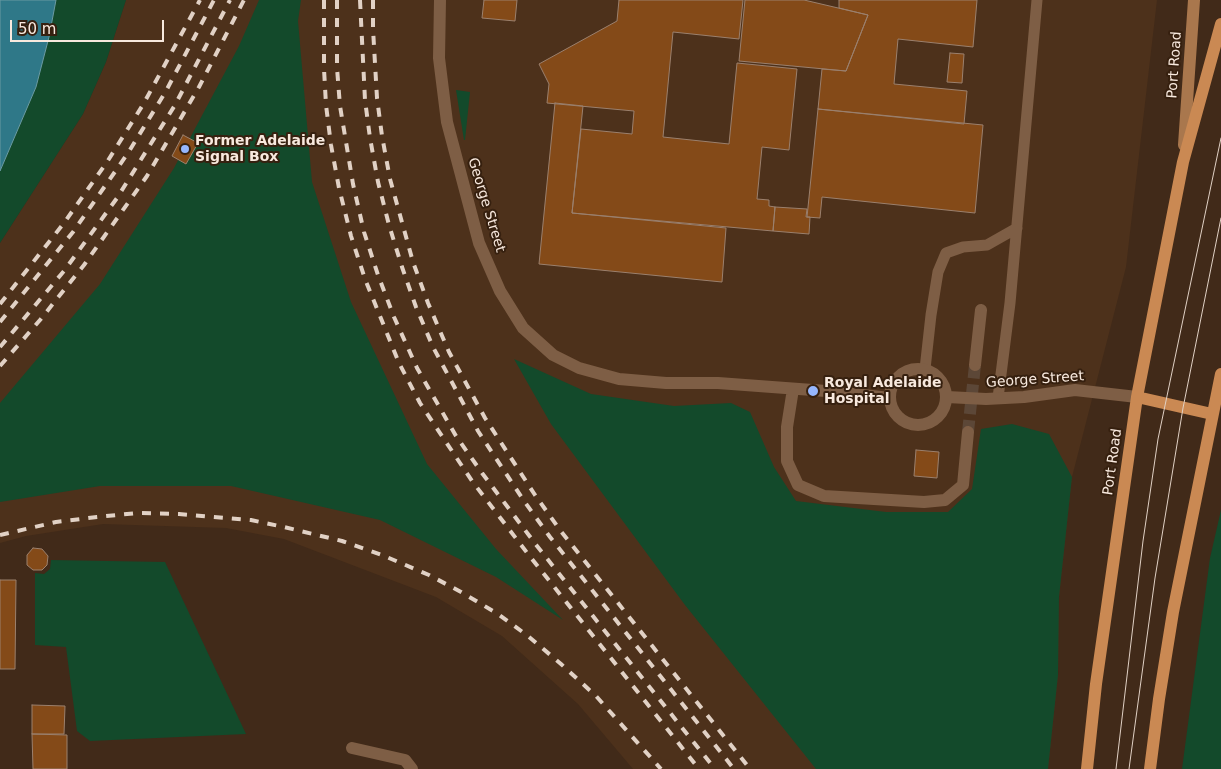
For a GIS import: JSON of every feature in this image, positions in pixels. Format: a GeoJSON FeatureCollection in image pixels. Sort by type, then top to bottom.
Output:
{"type":"FeatureCollection","features":[{"type":"Feature","properties":{"kind":"main road","name":"Port Road"},"geometry":{"type":"LineString","coordinates":[[1183,162],[1194,0]]}},
{"type":"Feature","properties":{"kind":"main road","name":"Port Road"},"geometry":{"type":"LineString","coordinates":[[1087,769],[1096,684],[1137,397],[1183,162],[1221,24]]}},
{"type":"Feature","properties":{"kind":"main road"},"geometry":{"type":"LineString","coordinates":[[1150,769],[1172,612],[1221,374]]}},
{"type":"Feature","properties":{"kind":"main road","name":"George Street"},"geometry":{"type":"LineString","coordinates":[[1137,397],[1212,414]]}},
{"type":"Feature","properties":{"kind":"street","name":"George Street"},"geometry":{"type":"LineString","coordinates":[[440,0],[439,58],[449,132],[479,243],[500,291],[523,328],[553,355],[579,368],[619,379],[666,383],[718,383],[890,398]]}},
{"type":"Feature","properties":{"kind":"street"},"geometry":{"type":"LineString","coordinates":[[975,365],[981,310]]}},
{"type":"Feature","properties":{"kind":"street"},"geometry":{"type":"LineString","coordinates":[[916,369],[925,369],[934,373],[946,388],[946,406],[942,414],[928,425],[910,425],[896,415],[890,398],[891,389],[900,375],[916,369]]}},
{"type":"Feature","properties":{"kind":"street"},"geometry":{"type":"LineString","coordinates":[[793,389],[787,426],[788,461],[798,485],[824,496],[924,502],[945,500],[963,485],[968,432]]}},
{"type":"Feature","properties":{"kind":"street","name":"George Street"},"geometry":{"type":"LineString","coordinates":[[947,397],[998,398],[1075,390],[1137,397]]}},
{"type":"Feature","properties":{"kind":"street"},"geometry":{"type":"LineString","coordinates":[[352,748],[409,764]]}},
{"type":"Feature","properties":{"kind":"lane"},"geometry":{"type":"LineString","coordinates":[[998,398],[1017,228],[1037,0]]}},
{"type":"Feature","properties":{"kind":"lane"},"geometry":{"type":"LineString","coordinates":[[925,369],[938,272],[946,253],[964,247],[987,245],[1017,228]]}},
{"type":"Feature","properties":{"kind":"shaded area"},"geometry":{"type":"Polygon","coordinates":[[[126,0],[1157,0],[1126,267],[1072,477],[1059,597],[1058,675],[1048,769],[633,769],[578,704],[502,636],[436,597],[284,539],[226,528],[103,524],[26,536],[0,543],[0,243],[83,114],[106,62],[126,0]]]}},
{"type":"Feature","properties":{"kind":"green space"},"geometry":{"type":"Polygon","coordinates":[[[0,0],[126,0],[106,62],[83,114],[0,243],[0,0]]]}},
{"type":"Feature","properties":{"kind":"green space"},"geometry":{"type":"Polygon","coordinates":[[[259,0],[301,0],[298,21],[312,182],[351,302],[427,464],[496,549],[563,620],[496,577],[380,520],[231,486],[100,486],[0,502],[0,403],[100,284],[174,168],[239,46],[259,0]]]}},
{"type":"Feature","properties":{"kind":"green space"},"geometry":{"type":"Polygon","coordinates":[[[456,90],[470,92],[465,140],[464,140],[456,90]]]}},
{"type":"Feature","properties":{"kind":"green space"},"geometry":{"type":"Polygon","coordinates":[[[514,359],[591,394],[674,406],[731,403],[750,412],[774,467],[796,501],[886,512],[948,512],[972,489],[981,429],[1012,424],[1049,434],[1072,477],[1059,597],[1058,675],[1048,769],[816,769],[685,605],[551,424],[514,359]]]}},
{"type":"Feature","properties":{"kind":"green space"},"geometry":{"type":"Polygon","coordinates":[[[1221,510],[1221,769],[1182,769],[1210,558],[1221,510]]]}},
{"type":"Feature","properties":{"kind":"green space"},"geometry":{"type":"Polygon","coordinates":[[[51,560],[165,562],[246,734],[90,741],[77,731],[66,647],[35,645],[35,573],[44,574],[50,569],[51,560]]]}},
{"type":"Feature","properties":{"kind":"water"},"geometry":{"type":"Polygon","coordinates":[[[0,0],[56,0],[36,87],[0,171],[0,0]]]}},
{"type":"Feature","properties":{"kind":"building"},"geometry":{"type":"Polygon","coordinates":[[[484,0],[517,0],[515,21],[482,18],[484,0]]]}},
{"type":"Feature","properties":{"kind":"building"},"geometry":{"type":"Polygon","coordinates":[[[619,0],[743,0],[739,39],[673,32],[663,137],[729,144],[737,63],[797,69],[789,150],[762,147],[757,199],[769,200],[769,206],[775,207],[773,231],[572,213],[581,129],[632,134],[634,111],[547,103],[549,84],[539,64],[617,21],[619,0]]]}},
{"type":"Feature","properties":{"kind":"building"},"geometry":{"type":"Polygon","coordinates":[[[745,0],[804,0],[868,15],[846,71],[739,61],[745,0]]]}},
{"type":"Feature","properties":{"kind":"building"},"geometry":{"type":"Polygon","coordinates":[[[839,0],[977,0],[973,47],[898,39],[894,84],[967,91],[964,124],[818,109],[822,69],[846,71],[868,15],[839,8],[839,0]]]}},
{"type":"Feature","properties":{"kind":"building"},"geometry":{"type":"Polygon","coordinates":[[[950,53],[964,54],[962,83],[947,82],[950,53]]]}},
{"type":"Feature","properties":{"kind":"building"},"geometry":{"type":"Polygon","coordinates":[[[555,103],[583,106],[572,213],[726,228],[722,282],[539,264],[555,103]]]}},
{"type":"Feature","properties":{"kind":"building"},"geometry":{"type":"Polygon","coordinates":[[[818,109],[983,125],[975,213],[822,197],[820,218],[807,217],[818,109]]]}},
{"type":"Feature","properties":{"kind":"building","name":"Former Adelaide Signal Box"},"geometry":{"type":"Polygon","coordinates":[[[183,135],[198,143],[186,164],[172,156],[183,135]]]}},
{"type":"Feature","properties":{"kind":"building"},"geometry":{"type":"Polygon","coordinates":[[[775,207],[807,209],[806,217],[810,217],[809,234],[773,231],[775,207]]]}},
{"type":"Feature","properties":{"kind":"building"},"geometry":{"type":"Polygon","coordinates":[[[916,450],[939,452],[937,478],[914,476],[916,450]]]}},
{"type":"Feature","properties":{"kind":"building"},"geometry":{"type":"Polygon","coordinates":[[[33,548],[42,549],[48,556],[47,565],[42,570],[33,570],[27,565],[27,555],[33,548]]]}},
{"type":"Feature","properties":{"kind":"building"},"geometry":{"type":"Polygon","coordinates":[[[0,580],[16,580],[15,669],[0,669],[0,580]]]}},
{"type":"Feature","properties":{"kind":"building"},"geometry":{"type":"Polygon","coordinates":[[[32,705],[65,706],[64,734],[32,734],[32,705]]]}},
{"type":"Feature","properties":{"kind":"building"},"geometry":{"type":"Polygon","coordinates":[[[32,734],[67,735],[67,769],[33,769],[32,734]]]}},
{"type":"Feature","properties":{"kind":"tunnel"},"geometry":{"type":"LineString","coordinates":[[968,432],[975,365]]}},
{"type":"Feature","properties":{"kind":"tram line"},"geometry":{"type":"LineString","coordinates":[[1116,769],[1143,541],[1158,439],[1221,138]]}},
{"type":"Feature","properties":{"kind":"tram line"},"geometry":{"type":"LineString","coordinates":[[1129,769],[1155,578],[1183,408],[1221,218]]}},
{"type":"Feature","properties":{"kind":"railway"},"geometry":{"type":"LineString","coordinates":[[0,304],[64,223],[107,162],[144,103],[200,0]]}},
{"type":"Feature","properties":{"kind":"railway"},"geometry":{"type":"LineString","coordinates":[[0,322],[73,232],[128,153],[166,91],[214,0]]}},
{"type":"Feature","properties":{"kind":"railway"},"geometry":{"type":"LineString","coordinates":[[0,347],[64,271],[117,198],[175,105],[230,0]]}},
{"type":"Feature","properties":{"kind":"railway"},"geometry":{"type":"LineString","coordinates":[[0,366],[84,265],[147,176],[199,87],[244,0]]}},
{"type":"Feature","properties":{"kind":"railway"},"geometry":{"type":"LineString","coordinates":[[324,0],[326,105],[339,188],[351,236],[365,279],[399,363],[420,403],[472,481],[699,769]]}},
{"type":"Feature","properties":{"kind":"railway"},"geometry":{"type":"LineString","coordinates":[[337,0],[337,68],[340,106],[353,184],[364,232],[378,275],[417,368],[456,436],[482,473],[537,546],[715,769]]}},
{"type":"Feature","properties":{"kind":"railway"},"geometry":{"type":"LineString","coordinates":[[360,0],[365,100],[378,182],[402,267],[433,347],[478,431],[524,501],[550,537],[734,769]]}},
{"type":"Feature","properties":{"kind":"railway"},"geometry":{"type":"LineString","coordinates":[[373,0],[377,98],[390,179],[413,262],[449,352],[485,418],[560,530],[750,769]]}},
{"type":"Feature","properties":{"kind":"railway"},"geometry":{"type":"LineString","coordinates":[[0,535],[56,522],[97,517],[137,513],[179,514],[251,520],[342,541],[382,555],[429,575],[461,592],[498,614],[528,636],[596,696],[661,769]]}},
{"type":"Feature","properties":{"kind":"place","name":"Former Adelaide Signal Box"},"geometry":{"type":"Point","coordinates":[185,149]}},
{"type":"Feature","properties":{"kind":"place","name":"Royal Adelaide Hospital"},"geometry":{"type":"Point","coordinates":[813,391]}}]}
